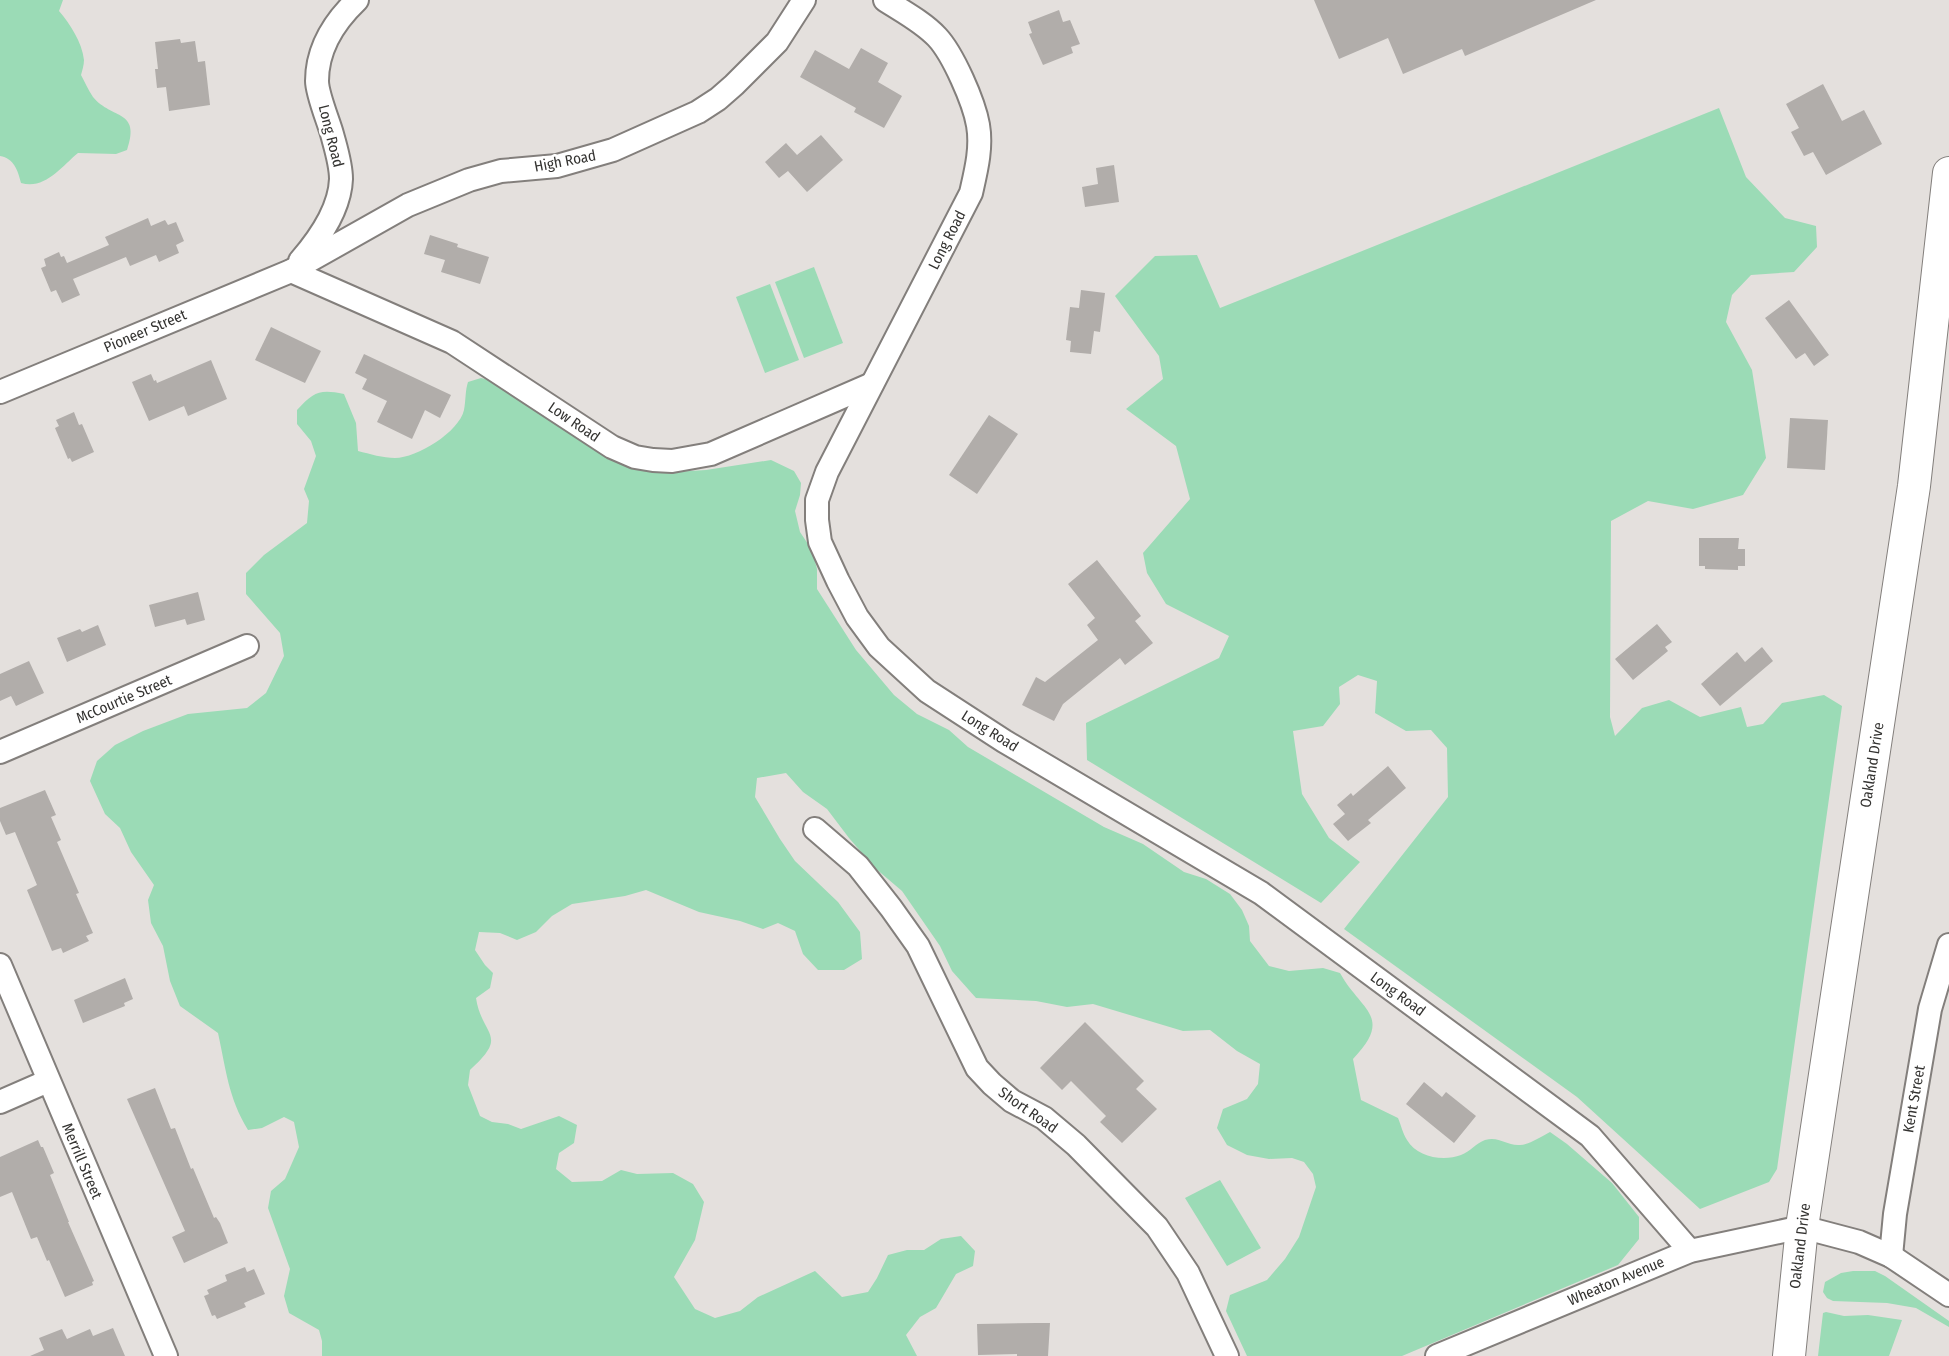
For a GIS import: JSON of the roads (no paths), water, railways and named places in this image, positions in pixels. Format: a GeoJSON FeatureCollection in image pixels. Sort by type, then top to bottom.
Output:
{"type":"FeatureCollection","features":[{"type":"Feature","properties":{"kind":"main road","name":"Oakland Drive"},"geometry":{"type":"LineString","coordinates":[[1789,1356],[1802,1227],[1914,486],[1949,173]]}},
{"type":"Feature","properties":{"kind":"street","name":"Long Road"},"geometry":{"type":"LineString","coordinates":[[291,271],[323,230],[333,210],[341,182],[340,162],[317,81],[323,45],[340,16],[357,0]]}},
{"type":"Feature","properties":{"kind":"street","name":"High Road"},"geometry":{"type":"LineString","coordinates":[[291,271],[408,206],[469,180],[501,171],[557,166],[613,150],[698,112],[734,85],[777,42],[804,0]]}},
{"type":"Feature","properties":{"kind":"street","name":"Long Road"},"geometry":{"type":"LineString","coordinates":[[885,0],[938,38],[952,59],[966,89],[978,124],[978,158],[971,193],[826,472],[817,500],[820,542],[857,617],[879,647],[927,691],[1261,893],[1590,1136],[1690,1251]]}},
{"type":"Feature","properties":{"kind":"street","name":"Low Road"},"geometry":{"type":"LineString","coordinates":[[291,271],[453,342],[612,447],[635,457],[672,461],[711,454],[872,384]]}},
{"type":"Feature","properties":{"kind":"street","name":"Pioneer Street"},"geometry":{"type":"LineString","coordinates":[[0,392],[291,271]]}},
{"type":"Feature","properties":{"kind":"street","name":"McCourtie Street"},"geometry":{"type":"LineString","coordinates":[[0,752],[247,646]]}},
{"type":"Feature","properties":{"kind":"street","name":"Short Road"},"geometry":{"type":"LineString","coordinates":[[815,830],[858,866],[918,946],[977,1068],[1012,1101],[1044,1118],[1076,1145],[1157,1227],[1188,1273],[1227,1356]]}},
{"type":"Feature","properties":{"kind":"street","name":"Kent Street"},"geometry":{"type":"LineString","coordinates":[[1891,1256],[1895,1214],[1930,1009],[1949,945]]}},
{"type":"Feature","properties":{"kind":"street","name":"Merrill Street"},"geometry":{"type":"LineString","coordinates":[[0,965],[166,1356]]}},
{"type":"Feature","properties":{"kind":"street"},"geometry":{"type":"LineString","coordinates":[[0,1102],[48,1081]]}},
{"type":"Feature","properties":{"kind":"street","name":"Wheaton Avenue"},"geometry":{"type":"LineString","coordinates":[[1437,1356],[1690,1251],[1802,1227]]}},
{"type":"Feature","properties":{"kind":"street"},"geometry":{"type":"LineString","coordinates":[[1802,1227],[1859,1242],[1891,1256],[1949,1295]]}}]}
